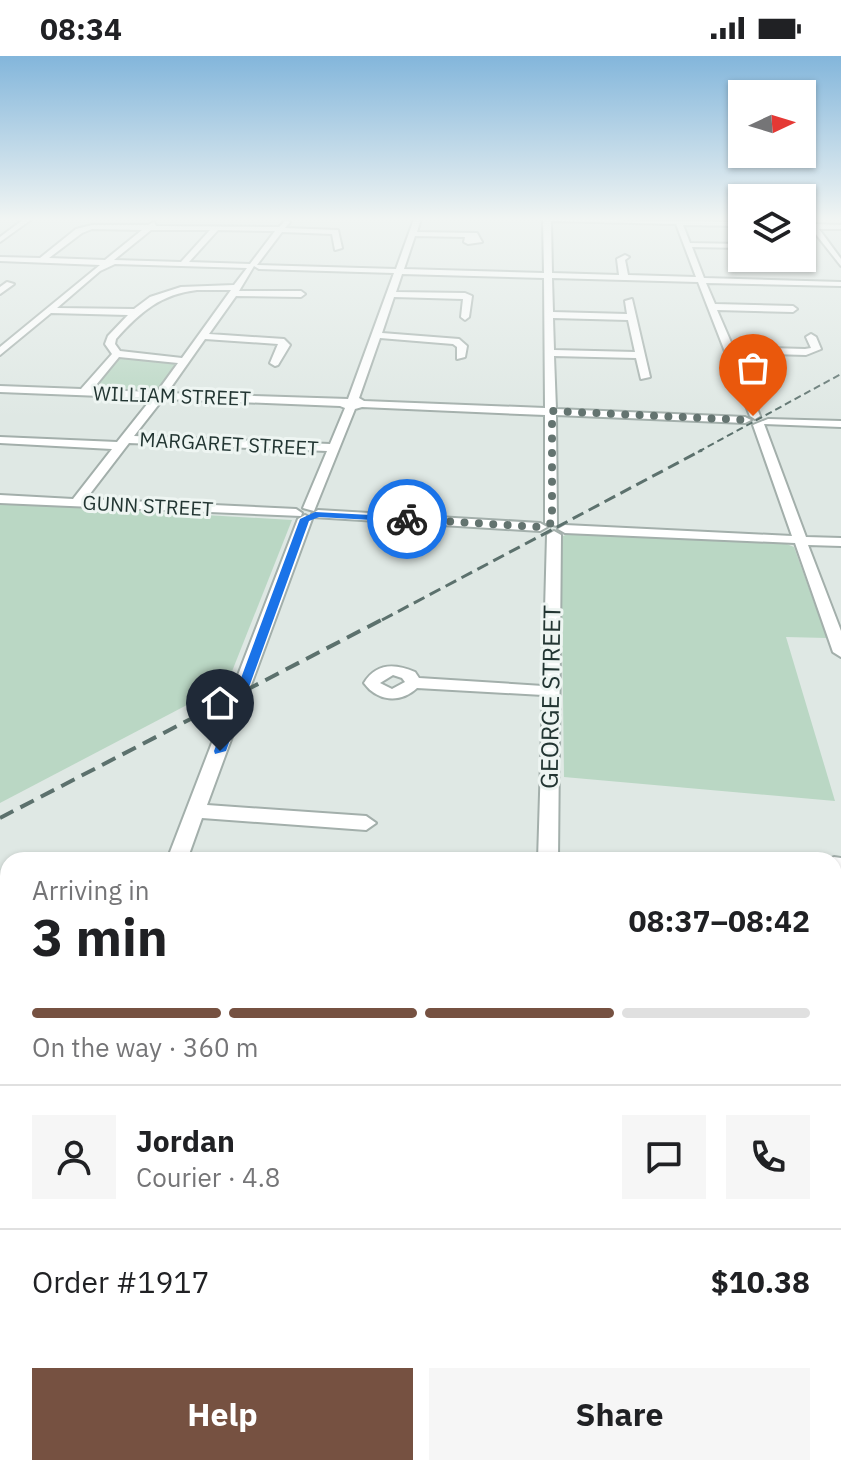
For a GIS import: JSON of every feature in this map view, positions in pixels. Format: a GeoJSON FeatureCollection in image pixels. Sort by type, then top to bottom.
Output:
{"type":"FeatureCollection","features":[{"type":"Feature","properties":{"kind":"street"},"geometry":{"type":"LineString","coordinates":[[0,352],[80,285]]}},
{"type":"Feature","properties":{"kind":"street"},"geometry":{"type":"LineString","coordinates":[[77,502],[240,285]]}},
{"type":"Feature","properties":{"kind":"street"},"geometry":{"type":"LineString","coordinates":[[180,852],[396,285]]}},
{"type":"Feature","properties":{"kind":"street","name":"GEORGE STREET"},"geometry":{"type":"LineString","coordinates":[[548,852],[553,528],[549,285]]}},
{"type":"Feature","properties":{"kind":"street"},"geometry":{"type":"LineString","coordinates":[[703,285],[757,421],[841,652]]}},
{"type":"Feature","properties":{"kind":"street"},"geometry":{"type":"LineString","coordinates":[[184,361],[117,354],[110,344],[111,338],[135,312],[164,289],[301,294]]}},
{"type":"Feature","properties":{"kind":"street"},"geometry":{"type":"LineString","coordinates":[[393,294],[465,296],[469,298],[465,317]]}},
{"type":"Feature","properties":{"kind":"street"},"geometry":{"type":"LineString","coordinates":[[629,301],[645,377]]}},
{"type":"Feature","properties":{"kind":"street"},"geometry":{"type":"LineString","coordinates":[[713,307],[793,309]]}},
{"type":"Feature","properties":{"kind":"street"},"geometry":{"type":"LineString","coordinates":[[51,310],[135,312]]}},
{"type":"Feature","properties":{"kind":"street"},"geometry":{"type":"LineString","coordinates":[[549,315],[632,317]]}},
{"type":"Feature","properties":{"kind":"street"},"geometry":{"type":"LineString","coordinates":[[377,335],[456,341],[462,346],[460,357]]}},
{"type":"Feature","properties":{"kind":"street"},"geometry":{"type":"LineString","coordinates":[[203,336],[281,341],[285,345],[275,363]]}},
{"type":"Feature","properties":{"kind":"street"},"geometry":{"type":"LineString","coordinates":[[728,350],[806,352],[816,349],[811,337]]}},
{"type":"Feature","properties":{"kind":"street"},"geometry":{"type":"LineString","coordinates":[[551,353],[639,355]]}},
{"type":"Feature","properties":{"kind":"street"},"geometry":{"type":"LineString","coordinates":[[84,392],[117,354]]}},
{"type":"Feature","properties":{"kind":"street","name":"WILLIAM STREET"},"geometry":{"type":"LineString","coordinates":[[0,389],[841,424]]}},
{"type":"Feature","properties":{"kind":"street","name":"MARGARET STREET"},"geometry":{"type":"LineString","coordinates":[[0,440],[332,448]]}},
{"type":"Feature","properties":{"kind":"street","name":"GUNN STREET"},"geometry":{"type":"LineString","coordinates":[[0,499],[841,542]]}},
{"type":"Feature","properties":{"kind":"street"},"geometry":{"type":"LineString","coordinates":[[413,683],[552,691]]}},
{"type":"Feature","properties":{"kind":"street"},"geometry":{"type":"LineString","coordinates":[[198,811],[366,823]]}},
{"type":"Feature","properties":{"kind":"green space"},"geometry":{"type":"Polygon","coordinates":[[[117,354],[184,361],[160,395],[84,392],[117,354]]]}},
{"type":"Feature","properties":{"kind":"green space"},"geometry":{"type":"Polygon","coordinates":[[[0,503],[292,520],[227,684],[0,803],[0,503]]]}},
{"type":"Feature","properties":{"kind":"green space"},"geometry":{"type":"Polygon","coordinates":[[[570,533],[784,543],[794,547],[827,638],[786,637],[835,801],[564,777],[561,537],[570,533]]]}},
{"type":"Feature","properties":{"kind":"railway"},"geometry":{"type":"LineString","coordinates":[[698,452],[841,374]]}},
{"type":"Feature","properties":{"kind":"railway"},"geometry":{"type":"LineString","coordinates":[[382,620],[702,450]]}},
{"type":"Feature","properties":{"kind":"railway"},"geometry":{"type":"LineString","coordinates":[[0,818],[385,618]]}},
{"type":"Feature","properties":{"kind":"way so far"},"geometry":{"type":"LineString","coordinates":[[407,519],[540,527],[552,523],[552,411],[745,420],[753,416]]}},
{"type":"Feature","properties":{"kind":"route"},"geometry":{"type":"LineString","coordinates":[[220,751],[305,519],[318,514],[407,519]]}}]}
